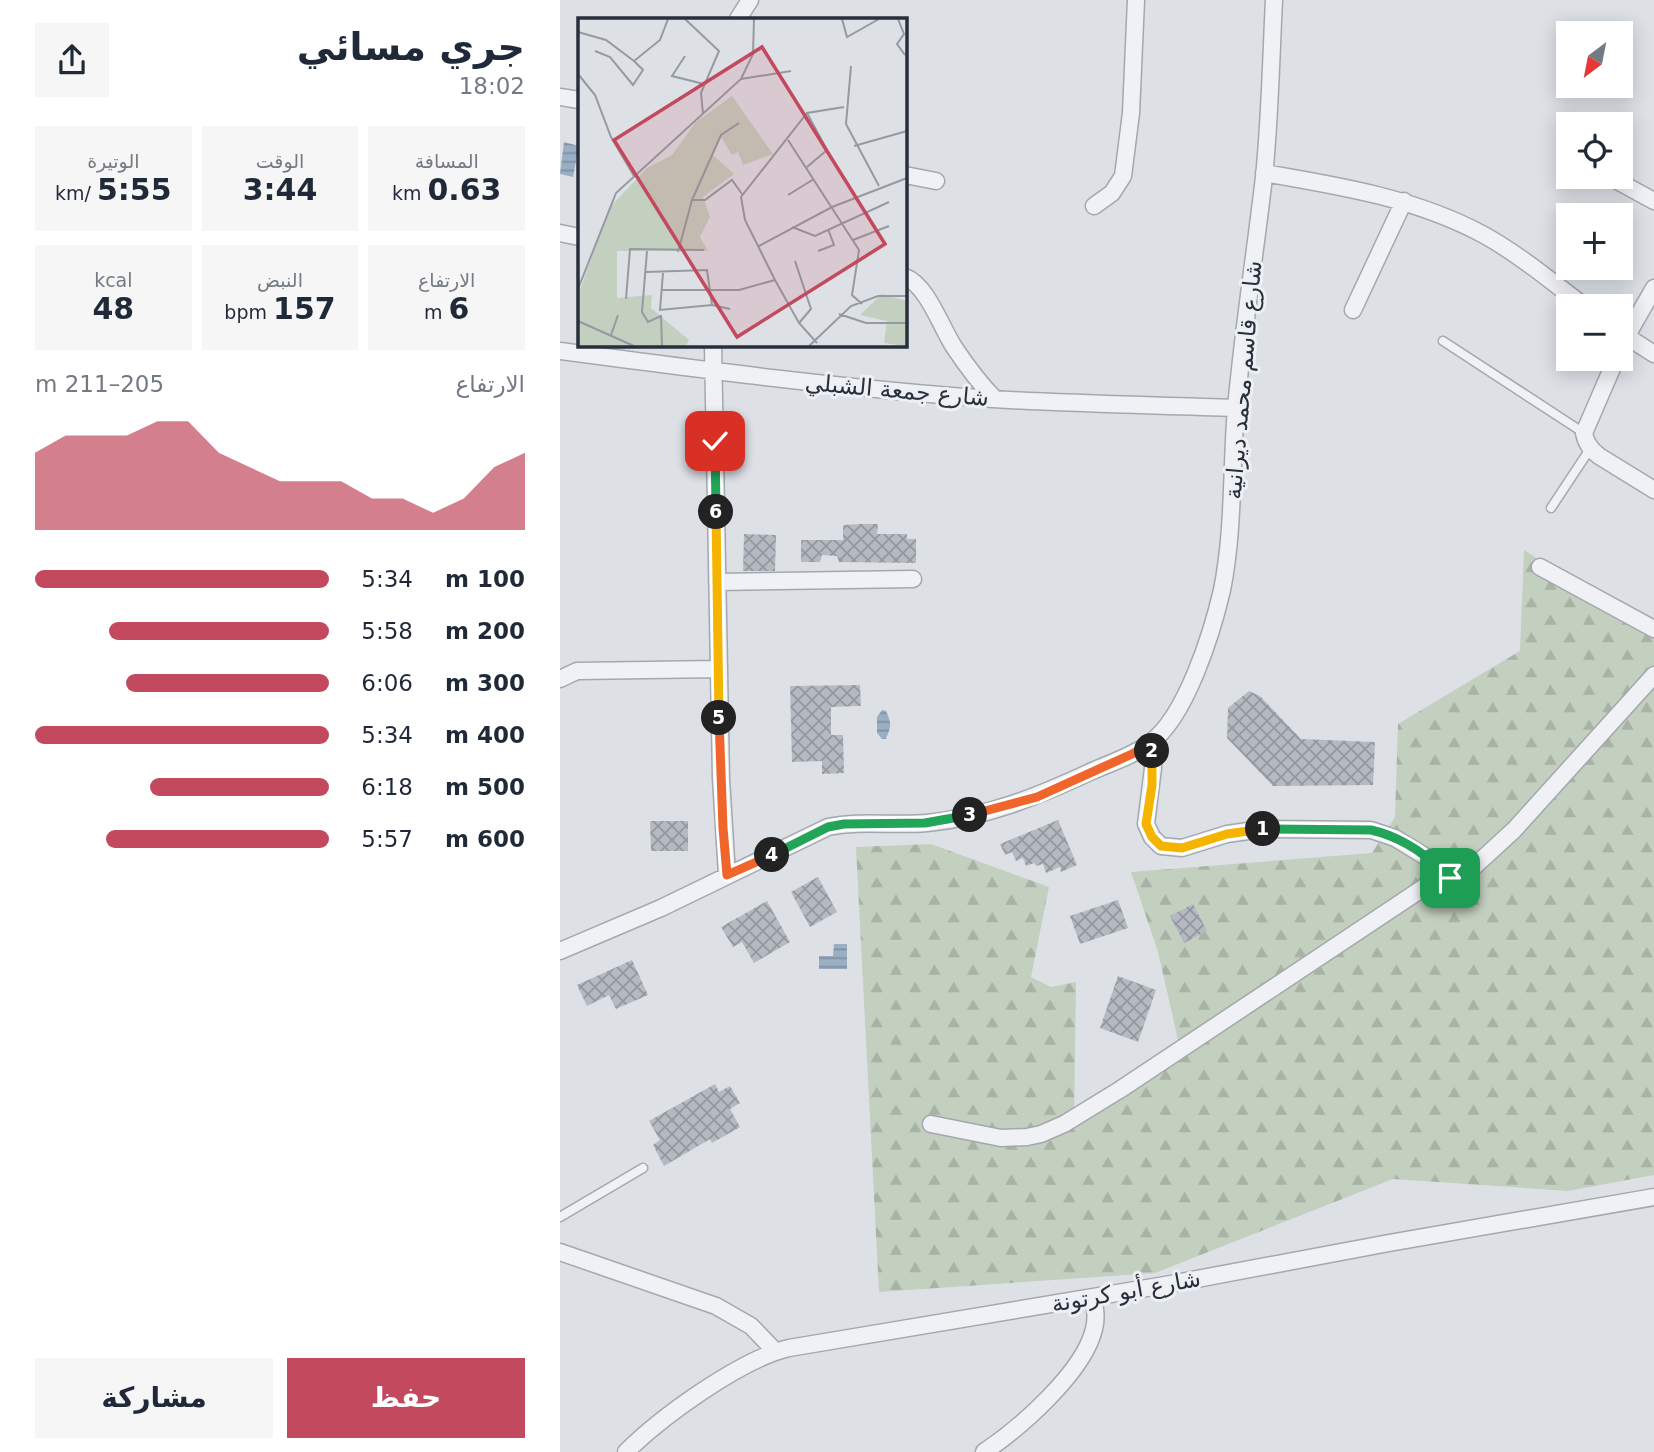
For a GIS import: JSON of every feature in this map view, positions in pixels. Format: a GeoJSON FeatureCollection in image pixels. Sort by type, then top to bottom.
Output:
{"type":"FeatureCollection","features":[{"type":"Feature","properties":{"kind":"street"},"geometry":{"type":"LineString","coordinates":[[739,18],[750,0]]}},
{"type":"Feature","properties":{"kind":"street"},"geometry":{"type":"LineString","coordinates":[[1094,206],[1112,192],[1122,176],[1131,113],[1136,0]]}},
{"type":"Feature","properties":{"kind":"street","name":"شارع قاسم محمد ديرانية"},"geometry":{"type":"LineString","coordinates":[[1152,742],[1166,727],[1185,696],[1222,590],[1237,408],[1264,173],[1274,0]]}},
{"type":"Feature","properties":{"kind":"street"},"geometry":{"type":"LineString","coordinates":[[560,97],[578,100]]}},
{"type":"Feature","properties":{"kind":"street"},"geometry":{"type":"LineString","coordinates":[[1264,173],[1375,193],[1437,213],[1486,236],[1567,294]]}},
{"type":"Feature","properties":{"kind":"street"},"geometry":{"type":"LineString","coordinates":[[906,175],[936,181]]}},
{"type":"Feature","properties":{"kind":"street"},"geometry":{"type":"LineString","coordinates":[[1632,189],[1654,201]]}},
{"type":"Feature","properties":{"kind":"street"},"geometry":{"type":"LineString","coordinates":[[1353,310],[1404,201]]}},
{"type":"Feature","properties":{"kind":"street"},"geometry":{"type":"LineString","coordinates":[[560,233],[578,237]]}},
{"type":"Feature","properties":{"kind":"street"},"geometry":{"type":"LineString","coordinates":[[906,276],[915,281],[922,290],[953,345],[981,385],[995,399]]}},
{"type":"Feature","properties":{"kind":"street"},"geometry":{"type":"LineString","coordinates":[[1633,321],[1654,288]]}},
{"type":"Feature","properties":{"kind":"street"},"geometry":{"type":"LineString","coordinates":[[1633,344],[1654,354]]}},
{"type":"Feature","properties":{"kind":"street"},"geometry":{"type":"LineString","coordinates":[[713,346],[720,779],[727,875]]}},
{"type":"Feature","properties":{"kind":"street","name":"شارع جمعة الشبلي"},"geometry":{"type":"LineString","coordinates":[[560,351],[820,384],[995,399],[1237,408]]}},
{"type":"Feature","properties":{"kind":"street"},"geometry":{"type":"LineString","coordinates":[[1611,371],[1584,433],[1590,449],[1654,490]]}},
{"type":"Feature","properties":{"kind":"street"},"geometry":{"type":"LineString","coordinates":[[1540,567],[1654,629]]}},
{"type":"Feature","properties":{"kind":"street"},"geometry":{"type":"LineString","coordinates":[[717,582],[913,579]]}},
{"type":"Feature","properties":{"kind":"street"},"geometry":{"type":"LineString","coordinates":[[560,679],[577,671],[718,669]]}},
{"type":"Feature","properties":{"kind":"street"},"geometry":{"type":"LineString","coordinates":[[1437,875],[1450,878],[1466,874],[1504,839],[1654,675]]}},
{"type":"Feature","properties":{"kind":"street"},"geometry":{"type":"LineString","coordinates":[[560,951],[661,908],[828,827],[946,820],[1015,805],[1132,754],[1152,742]]}},
{"type":"Feature","properties":{"kind":"street"},"geometry":{"type":"LineString","coordinates":[[931,1124],[1001,1138],[1027,1138],[1041,1135],[1064,1124],[1423,888],[1437,875],[1438,868],[1431,860],[1395,838],[1371,830],[1262,829],[1227,834],[1182,848],[1161,846],[1152,837],[1146,824],[1152,785],[1152,742]]}},
{"type":"Feature","properties":{"kind":"street","name":"شارع أبو كرتونة"},"geometry":{"type":"LineString","coordinates":[[626,1452],[688,1402],[775,1351],[1654,1197]]}},
{"type":"Feature","properties":{"kind":"street"},"geometry":{"type":"LineString","coordinates":[[560,1252],[716,1306],[751,1326],[775,1351]]}},
{"type":"Feature","properties":{"kind":"street"},"geometry":{"type":"LineString","coordinates":[[986,1451],[1035,1411],[1082,1356],[1091,1340],[1096,1320],[1093,1297]]}},
{"type":"Feature","properties":{"kind":"lane"},"geometry":{"type":"LineString","coordinates":[[1443,341],[1584,433]]}},
{"type":"Feature","properties":{"kind":"lane"},"geometry":{"type":"LineString","coordinates":[[1551,508],[1590,449]]}},
{"type":"Feature","properties":{"kind":"lane"},"geometry":{"type":"LineString","coordinates":[[560,1216],[643,1168]]}},
{"type":"Feature","properties":{"kind":"green space"},"geometry":{"type":"Polygon","coordinates":[[[1524,550],[1654,633],[1654,1175],[1568,1191],[1393,1179],[1155,1273],[879,1292],[856,847],[931,844],[1049,887],[1031,977],[1051,987],[1076,982],[1074,1119],[1179,1044],[1158,952],[1131,872],[1372,853],[1395,817],[1398,724],[1520,651],[1524,550]]]}},
{"type":"Feature","properties":{"kind":"water"},"geometry":{"type":"Polygon","coordinates":[[[564,142],[578,146],[573,177],[560,174],[564,142]]]}},
{"type":"Feature","properties":{"kind":"water"},"geometry":{"type":"Polygon","coordinates":[[[882,710],[886,711],[890,722],[886,739],[882,739],[877,733],[877,717],[882,710]]]}},
{"type":"Feature","properties":{"kind":"water"},"geometry":{"type":"Polygon","coordinates":[[[834,944],[847,944],[847,969],[819,969],[819,956],[833,956],[834,944]]]}},
{"type":"Feature","properties":{"kind":"building"},"geometry":{"type":"Polygon","coordinates":[[[878,524],[877,534],[907,534],[907,539],[916,539],[916,563],[839,562],[837,556],[822,555],[820,562],[801,562],[801,540],[843,540],[843,525],[878,524]]]}},
{"type":"Feature","properties":{"kind":"building"},"geometry":{"type":"Polygon","coordinates":[[[744,534],[776,535],[775,571],[743,571],[744,534]]]}},
{"type":"Feature","properties":{"kind":"building"},"geometry":{"type":"Polygon","coordinates":[[[860,685],[861,706],[831,707],[831,735],[843,735],[844,773],[822,774],[822,761],[792,762],[790,686],[860,685]]]}},
{"type":"Feature","properties":{"kind":"building"},"geometry":{"type":"Polygon","coordinates":[[[1249,691],[1260,696],[1301,739],[1375,742],[1373,785],[1273,786],[1227,738],[1228,708],[1249,691]]]}},
{"type":"Feature","properties":{"kind":"building"},"geometry":{"type":"Polygon","coordinates":[[[1058,820],[1077,865],[1061,872],[1060,867],[1046,873],[1043,864],[1026,866],[1023,858],[1016,861],[1012,852],[1005,855],[1000,844],[1058,820]]]}},
{"type":"Feature","properties":{"kind":"building"},"geometry":{"type":"Polygon","coordinates":[[[650,821],[688,821],[688,851],[651,851],[650,821]]]}},
{"type":"Feature","properties":{"kind":"building"},"geometry":{"type":"Polygon","coordinates":[[[818,877],[837,912],[810,927],[791,892],[818,877]]]}},
{"type":"Feature","properties":{"kind":"building"},"geometry":{"type":"Polygon","coordinates":[[[1118,900],[1128,928],[1080,944],[1070,916],[1118,900]]]}},
{"type":"Feature","properties":{"kind":"building"},"geometry":{"type":"Polygon","coordinates":[[[767,901],[790,942],[754,963],[742,942],[733,947],[721,927],[767,901]]]}},
{"type":"Feature","properties":{"kind":"building"},"geometry":{"type":"Polygon","coordinates":[[[1193,904],[1207,931],[1184,943],[1170,916],[1193,904]]]}},
{"type":"Feature","properties":{"kind":"building"},"geometry":{"type":"Polygon","coordinates":[[[632,960],[648,995],[616,1009],[609,995],[587,1006],[577,985],[632,960]]]}},
{"type":"Feature","properties":{"kind":"building"},"geometry":{"type":"Polygon","coordinates":[[[1118,976],[1156,990],[1138,1042],[1100,1028],[1118,976]]]}},
{"type":"Feature","properties":{"kind":"building"},"geometry":{"type":"Polygon","coordinates":[[[715,1084],[719,1092],[730,1086],[740,1103],[730,1109],[740,1127],[712,1143],[710,1139],[664,1166],[653,1145],[660,1140],[649,1121],[715,1084]]]}},
{"type":"Feature","properties":{"kind":"route"},"geometry":{"type":"LineString","coordinates":[[715,441],[720,779],[727,875],[828,827],[844,824],[925,823],[1015,805],[1132,754],[1152,742],[1152,785],[1146,824],[1156,842],[1167,849],[1182,848],[1227,834],[1262,829],[1371,830],[1395,838],[1412,848],[1431,860],[1438,868],[1437,875],[1450,878]]}}]}
